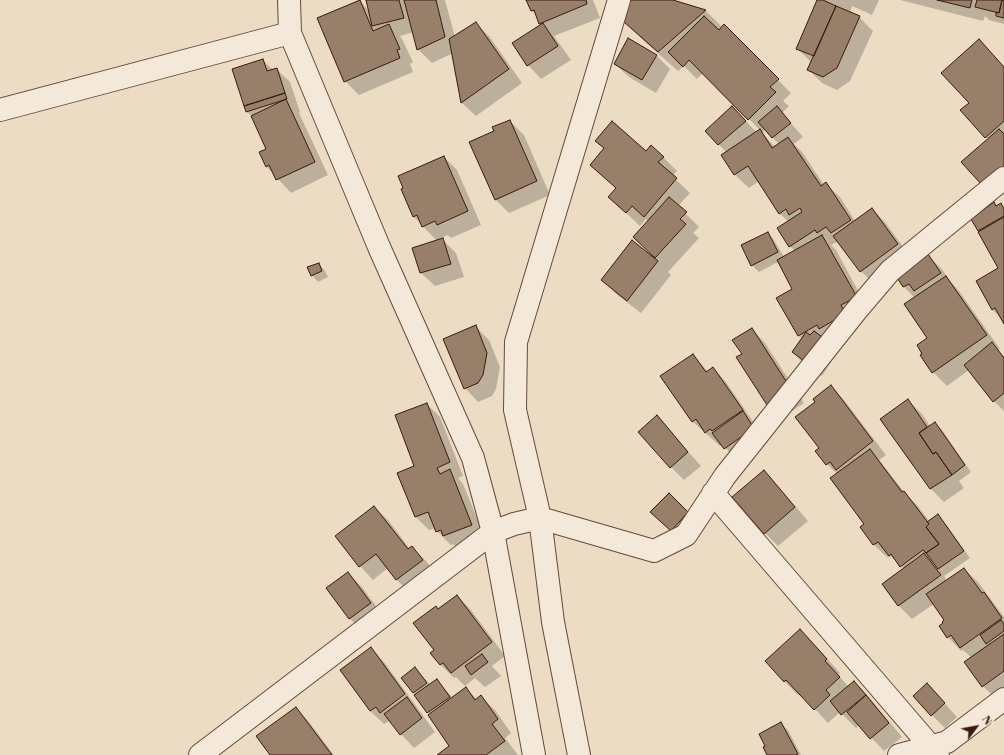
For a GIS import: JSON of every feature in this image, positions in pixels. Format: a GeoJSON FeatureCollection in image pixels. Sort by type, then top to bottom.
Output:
{"type":"FeatureCollection","features":[{"type":"Feature","properties":{"kind":"street"},"geometry":{"type":"LineString","coordinates":[[289,0],[290,33],[379,247],[473,458],[493,532],[534,755]]}},
{"type":"Feature","properties":{"kind":"street"},"geometry":{"type":"LineString","coordinates":[[579,755],[553,622],[540,518],[514,410],[516,342],[619,0]]}},
{"type":"Feature","properties":{"kind":"street"},"geometry":{"type":"LineString","coordinates":[[0,110],[290,33]]}},
{"type":"Feature","properties":{"kind":"street"},"geometry":{"type":"LineString","coordinates":[[200,755],[493,532],[514,524],[540,518],[654,551],[686,535],[725,476],[841,329],[890,271],[1004,178]]}},
{"type":"Feature","properties":{"kind":"street"},"geometry":{"type":"LineString","coordinates":[[713,493],[934,751]]}},
{"type":"Feature","properties":{"kind":"street"},"geometry":{"type":"LineString","coordinates":[[899,755],[934,751],[1004,699]]}},
{"type":"Feature","properties":{"kind":"building"},"geometry":{"type":"Polygon","coordinates":[[[360,0],[373,31],[389,24],[400,49],[397,50],[400,58],[344,82],[317,18],[360,0]]]}},
{"type":"Feature","properties":{"kind":"building"},"geometry":{"type":"Polygon","coordinates":[[[366,0],[399,0],[404,18],[372,26],[366,0]]]}},
{"type":"Feature","properties":{"kind":"building"},"geometry":{"type":"Polygon","coordinates":[[[404,0],[436,0],[445,37],[417,50],[404,0]]]}},
{"type":"Feature","properties":{"kind":"building"},"geometry":{"type":"Polygon","coordinates":[[[526,0],[586,0],[587,4],[539,24],[534,10],[531,11],[526,0]]]}},
{"type":"Feature","properties":{"kind":"building"},"geometry":{"type":"Polygon","coordinates":[[[630,0],[673,0],[706,10],[658,52],[624,22],[630,0]]]}},
{"type":"Feature","properties":{"kind":"building"},"geometry":{"type":"Polygon","coordinates":[[[817,0],[823,0],[836,6],[814,56],[796,49],[817,0]]]}},
{"type":"Feature","properties":{"kind":"building"},"geometry":{"type":"Polygon","coordinates":[[[937,0],[972,0],[970,8],[937,0]]]}},
{"type":"Feature","properties":{"kind":"building"},"geometry":{"type":"Polygon","coordinates":[[[977,0],[1002,0],[999,13],[975,7],[977,0]]]}},
{"type":"Feature","properties":{"kind":"building"},"geometry":{"type":"Polygon","coordinates":[[[1002,0],[1004,0],[1004,18],[996,16],[996,12],[999,13],[1002,0]]]}},
{"type":"Feature","properties":{"kind":"building"},"geometry":{"type":"Polygon","coordinates":[[[836,6],[860,16],[837,68],[823,77],[807,70],[836,6]]]}},
{"type":"Feature","properties":{"kind":"building"},"geometry":{"type":"Polygon","coordinates":[[[704,16],[719,30],[724,24],[779,79],[770,87],[776,92],[748,120],[689,60],[683,67],[668,52],[704,16]]]}},
{"type":"Feature","properties":{"kind":"building"},"geometry":{"type":"Polygon","coordinates":[[[476,22],[509,69],[461,103],[449,39],[476,22]]]}},
{"type":"Feature","properties":{"kind":"building"},"geometry":{"type":"Polygon","coordinates":[[[543,23],[558,46],[527,66],[512,43],[543,23]]]}},
{"type":"Feature","properties":{"kind":"building"},"geometry":{"type":"Polygon","coordinates":[[[628,38],[657,55],[642,80],[614,64],[628,38]]]}},
{"type":"Feature","properties":{"kind":"building"},"geometry":{"type":"Polygon","coordinates":[[[979,39],[1004,67],[1004,121],[985,138],[960,110],[969,103],[941,73],[979,39]]]}},
{"type":"Feature","properties":{"kind":"building"},"geometry":{"type":"Polygon","coordinates":[[[263,59],[267,71],[277,68],[285,93],[244,106],[232,69],[263,59]]]}},
{"type":"Feature","properties":{"kind":"building"},"geometry":{"type":"Polygon","coordinates":[[[285,93],[287,99],[246,112],[244,106],[285,93]]]}},
{"type":"Feature","properties":{"kind":"building"},"geometry":{"type":"Polygon","coordinates":[[[286,99],[315,162],[276,180],[269,165],[266,167],[259,152],[266,149],[251,116],[286,99]]]}},
{"type":"Feature","properties":{"kind":"building"},"geometry":{"type":"Polygon","coordinates":[[[732,106],[746,121],[718,145],[705,131],[732,106]]]}},
{"type":"Feature","properties":{"kind":"building"},"geometry":{"type":"Polygon","coordinates":[[[777,106],[791,123],[772,138],[758,122],[777,106]]]}},
{"type":"Feature","properties":{"kind":"building"},"geometry":{"type":"Polygon","coordinates":[[[510,120],[537,181],[495,200],[469,142],[494,131],[492,127],[510,120]]]}},
{"type":"Feature","properties":{"kind":"building"},"geometry":{"type":"Polygon","coordinates":[[[612,121],[646,151],[651,145],[664,157],[658,162],[677,178],[644,217],[632,206],[626,213],[608,197],[616,188],[590,165],[604,148],[595,141],[612,121]]]}},
{"type":"Feature","properties":{"kind":"building"},"geometry":{"type":"Polygon","coordinates":[[[760,129],[772,148],[788,137],[821,186],[826,182],[851,220],[831,233],[826,227],[817,233],[815,230],[789,247],[777,228],[802,212],[800,208],[789,215],[786,209],[779,214],[748,166],[734,175],[721,155],[760,129]]]}},
{"type":"Feature","properties":{"kind":"building"},"geometry":{"type":"Polygon","coordinates":[[[999,129],[1004,134],[1004,166],[982,185],[961,162],[999,129]]]}},
{"type":"Feature","properties":{"kind":"building"},"geometry":{"type":"Polygon","coordinates":[[[444,156],[468,211],[437,225],[435,221],[422,227],[417,215],[413,217],[401,189],[403,188],[398,176],[444,156]]]}},
{"type":"Feature","properties":{"kind":"building"},"geometry":{"type":"Polygon","coordinates":[[[669,197],[687,212],[680,219],[686,224],[655,258],[633,237],[669,197]]]}},
{"type":"Feature","properties":{"kind":"building"},"geometry":{"type":"Polygon","coordinates":[[[994,202],[996,206],[1001,203],[1004,209],[1004,216],[978,231],[971,219],[994,202]]]}},
{"type":"Feature","properties":{"kind":"building"},"geometry":{"type":"Polygon","coordinates":[[[872,208],[898,244],[860,272],[833,236],[872,208]]]}},
{"type":"Feature","properties":{"kind":"building"},"geometry":{"type":"Polygon","coordinates":[[[1004,217],[1004,324],[995,308],[992,310],[976,281],[998,268],[978,232],[1004,217]]]}},
{"type":"Feature","properties":{"kind":"building"},"geometry":{"type":"Polygon","coordinates":[[[768,232],[778,252],[751,266],[741,245],[768,232]]]}},
{"type":"Feature","properties":{"kind":"building"},"geometry":{"type":"Polygon","coordinates":[[[822,235],[857,297],[841,305],[845,314],[819,329],[817,325],[798,336],[776,298],[792,289],[777,260],[822,235]]]}},
{"type":"Feature","properties":{"kind":"building"},"geometry":{"type":"Polygon","coordinates":[[[443,238],[451,264],[420,273],[412,248],[443,238]]]}},
{"type":"Feature","properties":{"kind":"building"},"geometry":{"type":"Polygon","coordinates":[[[632,240],[658,261],[627,301],[601,280],[632,240]]]}},
{"type":"Feature","properties":{"kind":"building"},"geometry":{"type":"Polygon","coordinates":[[[928,254],[941,273],[914,291],[909,284],[903,287],[896,276],[928,254]]]}},
{"type":"Feature","properties":{"kind":"building"},"geometry":{"type":"Polygon","coordinates":[[[319,263],[322,271],[311,276],[307,267],[319,263]]]}},
{"type":"Feature","properties":{"kind":"building"},"geometry":{"type":"Polygon","coordinates":[[[946,276],[987,335],[932,373],[920,355],[922,354],[917,345],[927,338],[904,304],[946,276]]]}},
{"type":"Feature","properties":{"kind":"building"},"geometry":{"type":"Polygon","coordinates":[[[476,325],[487,353],[483,375],[478,383],[464,389],[443,339],[476,325]]]}},
{"type":"Feature","properties":{"kind":"building"},"geometry":{"type":"Polygon","coordinates":[[[752,328],[791,389],[767,405],[736,357],[742,354],[732,340],[752,328]]]}},
{"type":"Feature","properties":{"kind":"building"},"geometry":{"type":"Polygon","coordinates":[[[814,331],[825,339],[808,364],[792,352],[806,332],[810,335],[814,331]]]}},
{"type":"Feature","properties":{"kind":"building"},"geometry":{"type":"Polygon","coordinates":[[[992,342],[1004,358],[1004,393],[993,402],[964,365],[992,342]]]}},
{"type":"Feature","properties":{"kind":"building"},"geometry":{"type":"Polygon","coordinates":[[[693,354],[706,372],[713,367],[743,410],[712,431],[710,429],[705,433],[696,419],[692,422],[660,376],[693,354]]]}},
{"type":"Feature","properties":{"kind":"building"},"geometry":{"type":"Polygon","coordinates":[[[831,385],[873,441],[836,470],[830,462],[826,465],[815,451],[819,448],[795,417],[815,402],[813,399],[831,385]]]}},
{"type":"Feature","properties":{"kind":"building"},"geometry":{"type":"Polygon","coordinates":[[[908,399],[927,427],[919,433],[933,454],[936,452],[952,475],[930,489],[880,419],[908,399]]]}},
{"type":"Feature","properties":{"kind":"building"},"geometry":{"type":"Polygon","coordinates":[[[427,403],[450,462],[437,468],[440,474],[450,469],[472,525],[443,536],[441,530],[436,532],[428,512],[415,517],[397,473],[414,466],[395,415],[427,403]]]}},
{"type":"Feature","properties":{"kind":"building"},"geometry":{"type":"Polygon","coordinates":[[[743,411],[754,428],[724,449],[712,433],[743,411]]]}},
{"type":"Feature","properties":{"kind":"building"},"geometry":{"type":"Polygon","coordinates":[[[657,415],[688,452],[670,468],[638,432],[657,415]]]}},
{"type":"Feature","properties":{"kind":"building"},"geometry":{"type":"Polygon","coordinates":[[[935,422],[965,465],[952,475],[936,452],[933,454],[919,433],[935,422]]]}},
{"type":"Feature","properties":{"kind":"building"},"geometry":{"type":"Polygon","coordinates":[[[870,449],[902,492],[904,491],[929,524],[926,527],[939,544],[926,553],[923,550],[900,567],[891,554],[889,556],[878,542],[873,545],[860,527],[864,524],[830,478],[870,449]]]}},
{"type":"Feature","properties":{"kind":"building"},"geometry":{"type":"Polygon","coordinates":[[[764,470],[795,507],[764,534],[732,497],[764,470]]]}},
{"type":"Feature","properties":{"kind":"building"},"geometry":{"type":"Polygon","coordinates":[[[669,493],[688,512],[671,531],[650,512],[669,493]]]}},
{"type":"Feature","properties":{"kind":"building"},"geometry":{"type":"Polygon","coordinates":[[[374,506],[408,549],[412,546],[423,560],[396,580],[376,554],[359,567],[335,536],[374,506]]]}},
{"type":"Feature","properties":{"kind":"building"},"geometry":{"type":"Polygon","coordinates":[[[938,514],[964,551],[938,569],[926,553],[939,544],[926,527],[929,524],[927,522],[938,514]]]}},
{"type":"Feature","properties":{"kind":"building"},"geometry":{"type":"Polygon","coordinates":[[[924,553],[941,575],[898,606],[882,584],[924,553]]]}},
{"type":"Feature","properties":{"kind":"building"},"geometry":{"type":"Polygon","coordinates":[[[964,568],[982,593],[984,592],[1002,618],[960,648],[951,635],[947,638],[939,626],[944,620],[926,594],[964,568]]]}},
{"type":"Feature","properties":{"kind":"building"},"geometry":{"type":"Polygon","coordinates":[[[348,572],[371,603],[349,619],[326,588],[348,572]]]}},
{"type":"Feature","properties":{"kind":"building"},"geometry":{"type":"Polygon","coordinates":[[[457,595],[492,642],[451,673],[443,663],[440,665],[430,653],[434,650],[413,623],[436,606],[438,609],[457,595]]]}},
{"type":"Feature","properties":{"kind":"building"},"geometry":{"type":"Polygon","coordinates":[[[1001,620],[1004,624],[1004,631],[986,644],[980,635],[1001,620]]]}},
{"type":"Feature","properties":{"kind":"building"},"geometry":{"type":"Polygon","coordinates":[[[800,629],[827,659],[825,661],[840,677],[826,690],[830,695],[814,710],[786,680],[784,682],[765,661],[800,629]]]}},
{"type":"Feature","properties":{"kind":"building"},"geometry":{"type":"Polygon","coordinates":[[[1004,634],[1004,671],[982,687],[964,662],[1004,634]]]}},
{"type":"Feature","properties":{"kind":"building"},"geometry":{"type":"Polygon","coordinates":[[[371,647],[405,694],[380,713],[376,707],[370,711],[340,670],[371,647]]]}},
{"type":"Feature","properties":{"kind":"building"},"geometry":{"type":"Polygon","coordinates":[[[482,654],[488,662],[471,675],[465,666],[482,654]]]}},
{"type":"Feature","properties":{"kind":"building"},"geometry":{"type":"Polygon","coordinates":[[[415,667],[427,683],[413,693],[401,678],[415,667]]]}},
{"type":"Feature","properties":{"kind":"building"},"geometry":{"type":"Polygon","coordinates":[[[437,679],[450,697],[427,713],[414,695],[437,679]]]}},
{"type":"Feature","properties":{"kind":"building"},"geometry":{"type":"Polygon","coordinates":[[[854,681],[866,695],[841,715],[830,701],[854,681]]]}},
{"type":"Feature","properties":{"kind":"building"},"geometry":{"type":"Polygon","coordinates":[[[927,683],[945,703],[931,716],[913,696],[927,683]]]}},
{"type":"Feature","properties":{"kind":"building"},"geometry":{"type":"Polygon","coordinates":[[[466,687],[475,700],[481,695],[498,719],[492,724],[505,741],[486,755],[437,755],[449,746],[428,715],[466,687]]]}},
{"type":"Feature","properties":{"kind":"building"},"geometry":{"type":"Polygon","coordinates":[[[866,695],[889,723],[870,739],[847,712],[866,695]]]}},
{"type":"Feature","properties":{"kind":"building"},"geometry":{"type":"Polygon","coordinates":[[[407,697],[422,718],[400,735],[384,714],[407,697]]]}},
{"type":"Feature","properties":{"kind":"building"},"geometry":{"type":"Polygon","coordinates":[[[296,707],[332,755],[270,755],[256,736],[296,707]]]}},
{"type":"Feature","properties":{"kind":"building"},"geometry":{"type":"Polygon","coordinates":[[[781,722],[798,754],[767,755],[763,747],[765,746],[759,734],[781,722]]]}}]}
